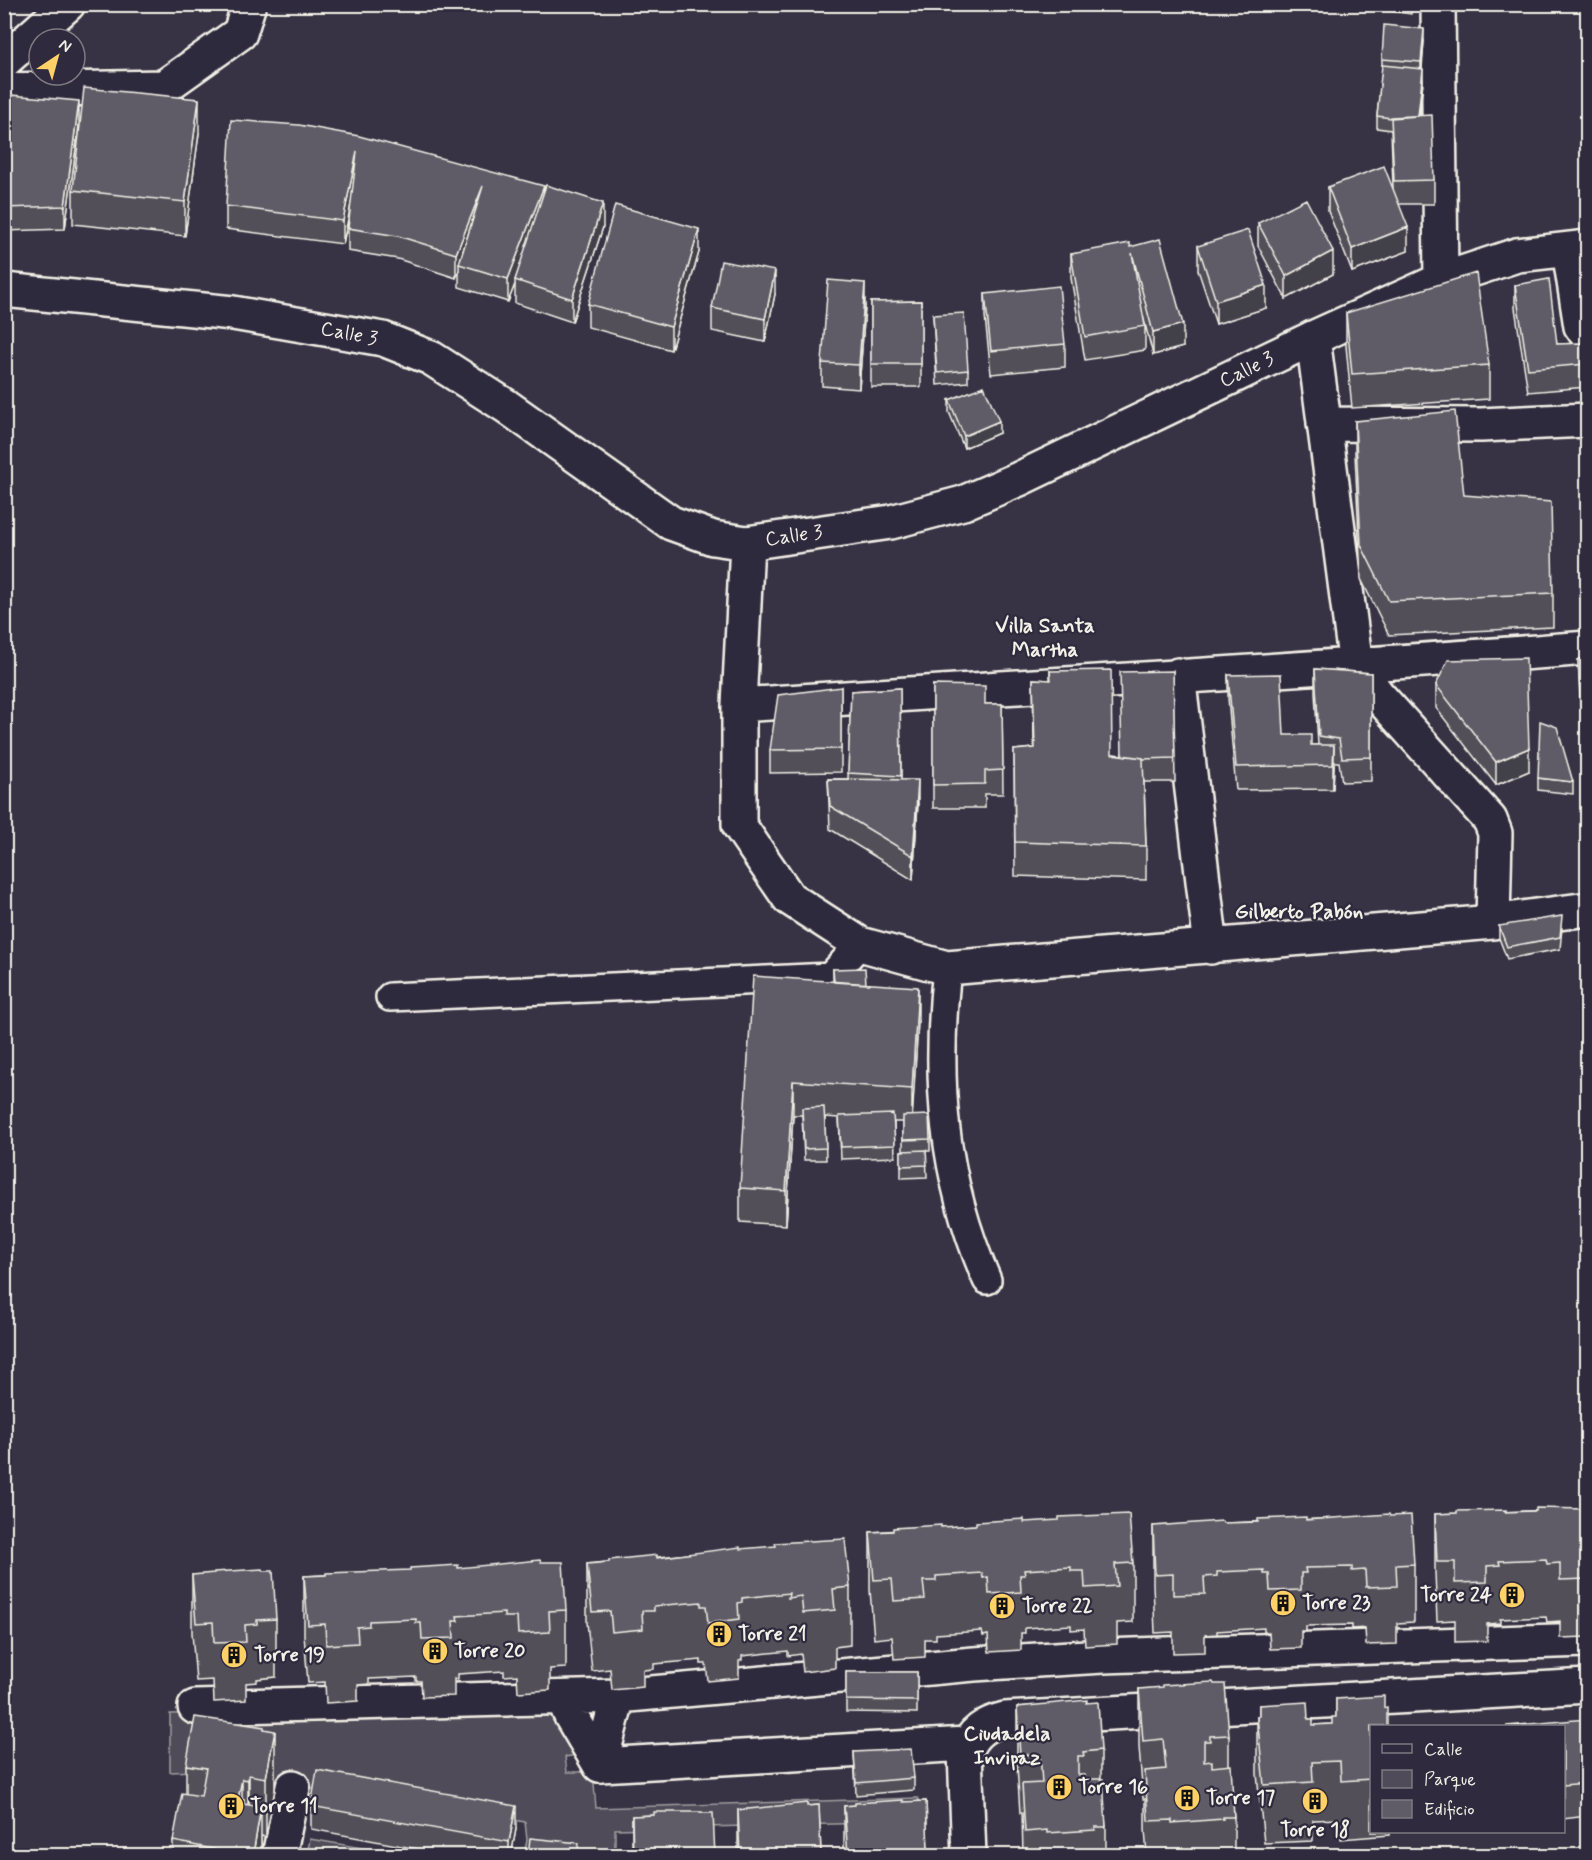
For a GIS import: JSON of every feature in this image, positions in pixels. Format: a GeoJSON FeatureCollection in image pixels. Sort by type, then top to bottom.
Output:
{"type":"FeatureCollection","features":[{"type":"Feature","properties":{"kind":"street"},"geometry":{"type":"LineString","coordinates":[[4,61],[68,4]]}},
{"type":"Feature","properties":{"kind":"street"},"geometry":{"type":"LineString","coordinates":[[4,90],[164,87],[240,33],[249,4]]}},
{"type":"Feature","properties":{"kind":"street"},"geometry":{"type":"LineString","coordinates":[[1438,4],[1442,280]]}},
{"type":"Feature","properties":{"kind":"street","name":"Calle 3"},"geometry":{"type":"LineString","coordinates":[[4,290],[233,313],[382,339],[431,358],[516,412],[671,523],[713,538],[747,543],[891,522],[963,503],[1019,479],[1313,338],[1442,280],[1517,255],[1577,248]]}},
{"type":"Feature","properties":{"kind":"street"},"geometry":{"type":"LineString","coordinates":[[1313,338],[1356,666],[1377,694],[1490,820],[1496,833],[1493,922]]}},
{"type":"Feature","properties":{"kind":"street"},"geometry":{"type":"LineString","coordinates":[[1324,424],[1481,425],[1587,420]]}},
{"type":"Feature","properties":{"kind":"street"},"geometry":{"type":"LineString","coordinates":[[747,543],[739,705],[739,825],[789,898],[860,944],[947,968],[1493,922],[1587,909]]}},
{"type":"Feature","properties":{"kind":"street"},"geometry":{"type":"LineString","coordinates":[[739,705],[1178,675],[1356,666],[1587,648]]}},
{"type":"Feature","properties":{"kind":"street"},"geometry":{"type":"LineString","coordinates":[[1178,675],[1211,947]]}},
{"type":"Feature","properties":{"kind":"street"},"geometry":{"type":"LineString","coordinates":[[195,1707],[618,1696],[951,1666],[1103,1656],[1587,1640]]}},
{"type":"Feature","properties":{"kind":"street"},"geometry":{"type":"LineString","coordinates":[[969,1856],[964,1762],[968,1744],[978,1730],[1005,1719],[1587,1686]]}},
{"type":"Feature","properties":{"kind":"street"},"geometry":{"type":"LineString","coordinates":[[600,1765],[618,1696]]}},
{"type":"Feature","properties":{"kind":"street"},"geometry":{"type":"LineString","coordinates":[[563,1698],[600,1765]]}},
{"type":"Feature","properties":{"kind":"street"},"geometry":{"type":"LineString","coordinates":[[600,1765],[968,1744]]}},
{"type":"Feature","properties":{"kind":"street"},"geometry":{"type":"LineString","coordinates":[[279,1856],[293,1787]]}},
{"type":"Feature","properties":{"kind":"lane"},"geometry":{"type":"LineString","coordinates":[[1577,248],[1578,327],[1587,341]]}},
{"type":"Feature","properties":{"kind":"lane"},"geometry":{"type":"LineString","coordinates":[[390,998],[830,977],[860,944]]}},
{"type":"Feature","properties":{"kind":"lane"},"geometry":{"type":"LineString","coordinates":[[947,968],[941,1021],[943,1107],[947,1147],[959,1202],[972,1245],[987,1280]]}},
{"type":"Feature","properties":{"kind":"green space"},"geometry":{"type":"Polygon","coordinates":[[[560,1705],[584,1754],[565,1757],[567,1772],[593,1772],[596,1808],[918,1798],[923,1822],[615,1829],[615,1855],[524,1855],[527,1840],[525,1822],[321,1791],[278,1780],[196,1771],[170,1772],[170,1714],[560,1705]]]}},
{"type":"Feature","properties":{"kind":"green space"},"geometry":{"type":"Polygon","coordinates":[[[310,1839],[402,1855],[307,1855],[310,1839]]]}},
{"type":"Feature","properties":{"kind":"building"},"geometry":{"type":"Polygon","coordinates":[[[1384,25],[1424,29],[1421,62],[1382,59],[1384,25]]]}},
{"type":"Feature","properties":{"kind":"building"},"geometry":{"type":"Polygon","coordinates":[[[1382,65],[1423,69],[1418,116],[1391,118],[1377,116],[1382,65]]]}},
{"type":"Feature","properties":{"kind":"building"},"geometry":{"type":"Polygon","coordinates":[[[84,88],[199,99],[185,202],[73,190],[84,88]]]}},
{"type":"Feature","properties":{"kind":"building"},"geometry":{"type":"Polygon","coordinates":[[[4,96],[79,101],[65,206],[4,208],[4,96]]]}},
{"type":"Feature","properties":{"kind":"building"},"geometry":{"type":"Polygon","coordinates":[[[1432,115],[1434,180],[1394,181],[1391,117],[1432,115]]]}},
{"type":"Feature","properties":{"kind":"building"},"geometry":{"type":"Polygon","coordinates":[[[231,120],[299,125],[359,136],[544,186],[508,279],[459,264],[483,186],[456,254],[398,236],[348,228],[357,151],[343,221],[226,206],[231,120]]]}},
{"type":"Feature","properties":{"kind":"building"},"geometry":{"type":"Polygon","coordinates":[[[1384,166],[1408,227],[1352,249],[1328,187],[1384,166]]]}},
{"type":"Feature","properties":{"kind":"building"},"geometry":{"type":"Polygon","coordinates":[[[546,185],[603,203],[572,299],[515,280],[546,185]]]}},
{"type":"Feature","properties":{"kind":"building"},"geometry":{"type":"Polygon","coordinates":[[[1306,199],[1333,251],[1286,276],[1258,223],[1306,199]]]}},
{"type":"Feature","properties":{"kind":"building"},"geometry":{"type":"Polygon","coordinates":[[[615,205],[699,229],[671,327],[588,304],[615,205]]]}},
{"type":"Feature","properties":{"kind":"building"},"geometry":{"type":"Polygon","coordinates":[[[1248,230],[1266,285],[1216,301],[1198,246],[1248,230]]]}},
{"type":"Feature","properties":{"kind":"building"},"geometry":{"type":"Polygon","coordinates":[[[1160,239],[1183,324],[1153,332],[1132,253],[1145,326],[1085,337],[1071,254],[1130,243],[1130,247],[1160,239]]]}},
{"type":"Feature","properties":{"kind":"building"},"geometry":{"type":"Polygon","coordinates":[[[721,261],[775,271],[765,319],[712,308],[721,261]]]}},
{"type":"Feature","properties":{"kind":"building"},"geometry":{"type":"Polygon","coordinates":[[[1476,273],[1489,365],[1352,374],[1346,313],[1476,273]]]}},
{"type":"Feature","properties":{"kind":"building"},"geometry":{"type":"Polygon","coordinates":[[[1549,279],[1557,344],[1587,343],[1587,364],[1528,369],[1515,285],[1549,279]]]}},
{"type":"Feature","properties":{"kind":"building"},"geometry":{"type":"Polygon","coordinates":[[[828,280],[865,283],[859,365],[822,363],[828,280]]]}},
{"type":"Feature","properties":{"kind":"building"},"geometry":{"type":"Polygon","coordinates":[[[1059,286],[1065,344],[991,351],[985,294],[1059,286]]]}},
{"type":"Feature","properties":{"kind":"building"},"geometry":{"type":"Polygon","coordinates":[[[921,301],[921,364],[871,364],[871,302],[921,301]]]}},
{"type":"Feature","properties":{"kind":"building"},"geometry":{"type":"Polygon","coordinates":[[[964,313],[968,370],[937,373],[933,315],[964,313]]]}},
{"type":"Feature","properties":{"kind":"building"},"geometry":{"type":"Polygon","coordinates":[[[984,386],[999,421],[964,436],[949,400],[984,386]]]}},
{"type":"Feature","properties":{"kind":"building"},"geometry":{"type":"Polygon","coordinates":[[[1455,411],[1464,495],[1551,502],[1553,593],[1389,601],[1361,545],[1355,421],[1455,411]]]}},
{"type":"Feature","properties":{"kind":"building"},"geometry":{"type":"Polygon","coordinates":[[[1587,656],[1587,723],[1582,723],[1578,660],[1587,656]]]}},
{"type":"Feature","properties":{"kind":"building"},"geometry":{"type":"Polygon","coordinates":[[[1526,658],[1529,748],[1496,762],[1436,685],[1448,660],[1526,658]]]}},
{"type":"Feature","properties":{"kind":"building"},"geometry":{"type":"Polygon","coordinates":[[[1315,669],[1371,673],[1371,757],[1342,758],[1339,739],[1319,736],[1315,669]]]}},
{"type":"Feature","properties":{"kind":"building"},"geometry":{"type":"Polygon","coordinates":[[[1111,670],[1112,754],[1143,758],[1146,846],[1015,842],[1014,750],[1035,748],[1033,679],[1051,680],[1050,671],[1111,670]]]}},
{"type":"Feature","properties":{"kind":"building"},"geometry":{"type":"Polygon","coordinates":[[[1173,671],[1175,758],[1143,759],[1122,755],[1120,672],[1173,671]]]}},
{"type":"Feature","properties":{"kind":"building"},"geometry":{"type":"Polygon","coordinates":[[[1281,674],[1284,735],[1311,735],[1311,745],[1334,745],[1333,765],[1236,767],[1228,675],[1281,674]]]}},
{"type":"Feature","properties":{"kind":"building"},"geometry":{"type":"Polygon","coordinates":[[[933,685],[985,686],[985,704],[1002,704],[1003,770],[985,771],[985,784],[933,785],[933,685]]]}},
{"type":"Feature","properties":{"kind":"building"},"geometry":{"type":"Polygon","coordinates":[[[841,687],[841,749],[770,750],[778,695],[841,687]]]}},
{"type":"Feature","properties":{"kind":"building"},"geometry":{"type":"Polygon","coordinates":[[[900,688],[901,776],[848,773],[851,691],[900,688]]]}},
{"type":"Feature","properties":{"kind":"building"},"geometry":{"type":"Polygon","coordinates":[[[1540,721],[1557,727],[1573,782],[1538,778],[1540,721]]]}},
{"type":"Feature","properties":{"kind":"building"},"geometry":{"type":"Polygon","coordinates":[[[828,779],[918,780],[913,856],[830,806],[828,779]]]}},
{"type":"Feature","properties":{"kind":"building"},"geometry":{"type":"Polygon","coordinates":[[[1562,916],[1560,937],[1507,947],[1499,926],[1562,916]]]}},
{"type":"Feature","properties":{"kind":"building"},"geometry":{"type":"Polygon","coordinates":[[[865,968],[866,984],[834,982],[833,969],[865,968]]]}},
{"type":"Feature","properties":{"kind":"building"},"geometry":{"type":"Polygon","coordinates":[[[753,976],[918,987],[912,1089],[793,1081],[786,1191],[740,1188],[753,976]]]}},
{"type":"Feature","properties":{"kind":"building"},"geometry":{"type":"Polygon","coordinates":[[[824,1107],[826,1148],[804,1149],[802,1108],[824,1107]]]}},
{"type":"Feature","properties":{"kind":"building"},"geometry":{"type":"Polygon","coordinates":[[[893,1114],[895,1145],[841,1147],[839,1116],[893,1114]]]}},
{"type":"Feature","properties":{"kind":"building"},"geometry":{"type":"Polygon","coordinates":[[[929,1115],[930,1139],[903,1140],[903,1116],[929,1115]]]}},
{"type":"Feature","properties":{"kind":"building"},"geometry":{"type":"Polygon","coordinates":[[[926,1150],[927,1165],[901,1166],[901,1151],[926,1150]]]}},
{"type":"Feature","properties":{"kind":"building"},"geometry":{"type":"Polygon","coordinates":[[[1536,1508],[1587,1509],[1587,1579],[1560,1580],[1560,1563],[1547,1564],[1546,1559],[1499,1561],[1500,1565],[1487,1566],[1487,1582],[1455,1583],[1455,1562],[1437,1562],[1435,1514],[1457,1513],[1457,1511],[1536,1511],[1536,1508]]]}},
{"type":"Feature","properties":{"kind":"building"},"geometry":{"type":"Polygon","coordinates":[[[1129,1514],[1133,1563],[1115,1564],[1117,1586],[1085,1588],[1084,1571],[1071,1571],[1071,1567],[1024,1570],[1025,1575],[1020,1575],[1021,1592],[989,1594],[988,1577],[983,1578],[982,1573],[936,1576],[936,1581],[923,1581],[925,1599],[894,1601],[892,1579],[874,1580],[870,1532],[893,1531],[893,1528],[976,1525],[976,1522],[1024,1519],[1024,1522],[1059,1520],[1059,1517],[1129,1514]]]}},
{"type":"Feature","properties":{"kind":"building"},"geometry":{"type":"Polygon","coordinates":[[[1389,1514],[1390,1516],[1411,1515],[1414,1564],[1396,1565],[1397,1586],[1366,1587],[1365,1570],[1352,1571],[1352,1567],[1305,1568],[1306,1573],[1301,1573],[1301,1590],[1270,1591],[1269,1574],[1264,1574],[1264,1570],[1217,1572],[1217,1576],[1204,1577],[1205,1594],[1173,1595],[1173,1574],[1155,1575],[1153,1526],[1389,1514]]]}},
{"type":"Feature","properties":{"kind":"building"},"geometry":{"type":"Polygon","coordinates":[[[845,1539],[850,1587],[833,1589],[835,1610],[803,1613],[801,1596],[788,1598],[789,1593],[742,1598],[742,1602],[738,1603],[739,1619],[708,1623],[706,1606],[701,1606],[701,1602],[654,1606],[654,1611],[642,1611],[643,1629],[612,1632],[610,1611],[592,1612],[587,1564],[740,1547],[740,1549],[776,1546],[775,1543],[845,1539]]]}},
{"type":"Feature","properties":{"kind":"building"},"geometry":{"type":"Polygon","coordinates":[[[540,1560],[541,1562],[563,1562],[566,1610],[549,1611],[550,1632],[518,1634],[517,1617],[504,1617],[504,1613],[457,1616],[458,1621],[453,1621],[454,1638],[422,1639],[421,1623],[416,1623],[416,1619],[369,1621],[369,1626],[357,1627],[358,1643],[326,1645],[325,1624],[308,1625],[304,1576],[458,1565],[458,1568],[540,1560]]]}},
{"type":"Feature","properties":{"kind":"building"},"geometry":{"type":"Polygon","coordinates":[[[262,1569],[273,1571],[276,1619],[257,1620],[257,1624],[245,1625],[246,1642],[214,1643],[213,1622],[196,1623],[192,1575],[262,1569]]]}},
{"type":"Feature","properties":{"kind":"building"},"geometry":{"type":"Polygon","coordinates":[[[846,1672],[917,1672],[917,1701],[846,1700],[846,1672]]]}},
{"type":"Feature","properties":{"kind":"building"},"geometry":{"type":"Polygon","coordinates":[[[1213,1682],[1214,1684],[1225,1684],[1229,1735],[1210,1736],[1210,1741],[1204,1741],[1204,1762],[1212,1761],[1212,1767],[1231,1765],[1234,1817],[1172,1823],[1172,1820],[1148,1821],[1145,1771],[1166,1769],[1163,1739],[1143,1741],[1139,1689],[1213,1682]]]}},
{"type":"Feature","properties":{"kind":"building"},"geometry":{"type":"Polygon","coordinates":[[[1384,1696],[1384,1708],[1387,1707],[1387,1725],[1370,1725],[1370,1779],[1341,1781],[1340,1761],[1312,1762],[1313,1782],[1264,1785],[1257,1716],[1259,1716],[1259,1705],[1307,1702],[1308,1719],[1313,1719],[1313,1725],[1332,1724],[1332,1717],[1336,1717],[1336,1699],[1384,1696]]]}},
{"type":"Feature","properties":{"kind":"building"},"geometry":{"type":"Polygon","coordinates":[[[1087,1700],[1086,1703],[1098,1702],[1101,1750],[1083,1752],[1084,1756],[1078,1756],[1078,1775],[1085,1775],[1085,1779],[1103,1779],[1106,1827],[1095,1827],[1095,1830],[1047,1833],[1047,1830],[1025,1832],[1022,1784],[1042,1783],[1040,1754],[1020,1755],[1017,1707],[1087,1700]]]}},
{"type":"Feature","properties":{"kind":"building"},"geometry":{"type":"Polygon","coordinates":[[[195,1717],[264,1727],[264,1729],[275,1731],[266,1778],[249,1775],[248,1780],[242,1779],[238,1799],[244,1799],[244,1804],[261,1807],[253,1854],[242,1853],[242,1855],[173,1841],[182,1793],[201,1796],[206,1768],[186,1765],[195,1717]]]}},
{"type":"Feature","properties":{"kind":"building"},"geometry":{"type":"Polygon","coordinates":[[[1587,1719],[1587,1783],[1565,1785],[1565,1725],[1518,1725],[1587,1719]]]}},
{"type":"Feature","properties":{"kind":"building"},"geometry":{"type":"Polygon","coordinates":[[[911,1749],[914,1778],[856,1783],[854,1752],[911,1749]]]}},
{"type":"Feature","properties":{"kind":"building"},"geometry":{"type":"Polygon","coordinates":[[[317,1770],[516,1806],[509,1842],[311,1806],[317,1770]]]}},
{"type":"Feature","properties":{"kind":"building"},"geometry":{"type":"Polygon","coordinates":[[[903,1800],[903,1802],[926,1801],[928,1850],[909,1851],[909,1856],[848,1854],[844,1806],[855,1805],[855,1803],[903,1800]]]}},
{"type":"Feature","properties":{"kind":"building"},"geometry":{"type":"Polygon","coordinates":[[[807,1803],[807,1806],[819,1805],[821,1854],[740,1856],[738,1810],[807,1803]]]}},
{"type":"Feature","properties":{"kind":"building"},"geometry":{"type":"Polygon","coordinates":[[[654,1812],[713,1813],[715,1856],[633,1856],[632,1816],[654,1815],[654,1812]]]}},
{"type":"Feature","properties":{"kind":"building"},"geometry":{"type":"Polygon","coordinates":[[[530,1838],[579,1843],[577,1856],[528,1856],[530,1838]]]}},
{"type":"Feature","properties":{"kind":"place","name":"Torre 24"},"geometry":{"type":"Point","coordinates":[1512,1595]}},
{"type":"Feature","properties":{"kind":"place","name":"Torre 23"},"geometry":{"type":"Point","coordinates":[1283,1603]}},
{"type":"Feature","properties":{"kind":"place","name":"Torre 22"},"geometry":{"type":"Point","coordinates":[1002,1606]}},
{"type":"Feature","properties":{"kind":"place","name":"Torre 21"},"geometry":{"type":"Point","coordinates":[719,1634]}},
{"type":"Feature","properties":{"kind":"place","name":"Torre 20"},"geometry":{"type":"Point","coordinates":[435,1651]}},
{"type":"Feature","properties":{"kind":"place","name":"Torre 19"},"geometry":{"type":"Point","coordinates":[234,1655]}},
{"type":"Feature","properties":{"kind":"place","name":"Torre 16"},"geometry":{"type":"Point","coordinates":[1059,1787]}},
{"type":"Feature","properties":{"kind":"place","name":"Torre 17"},"geometry":{"type":"Point","coordinates":[1187,1798]}},
{"type":"Feature","properties":{"kind":"place","name":"Torre 18"},"geometry":{"type":"Point","coordinates":[1315,1801]}},
{"type":"Feature","properties":{"kind":"place","name":"Torre 11"},"geometry":{"type":"Point","coordinates":[231,1806]}},
{"type":"Feature","properties":{"kind":"district","name":"Villa Santa Martha"},"geometry":{"type":"Point","coordinates":[1045,638]}},
{"type":"Feature","properties":{"kind":"district","name":"Gilberto Pabón"},"geometry":{"type":"Point","coordinates":[1299,912]}},
{"type":"Feature","properties":{"kind":"district","name":"Ciudadela Invipaz"},"geometry":{"type":"Point","coordinates":[1007,1746]}}]}
